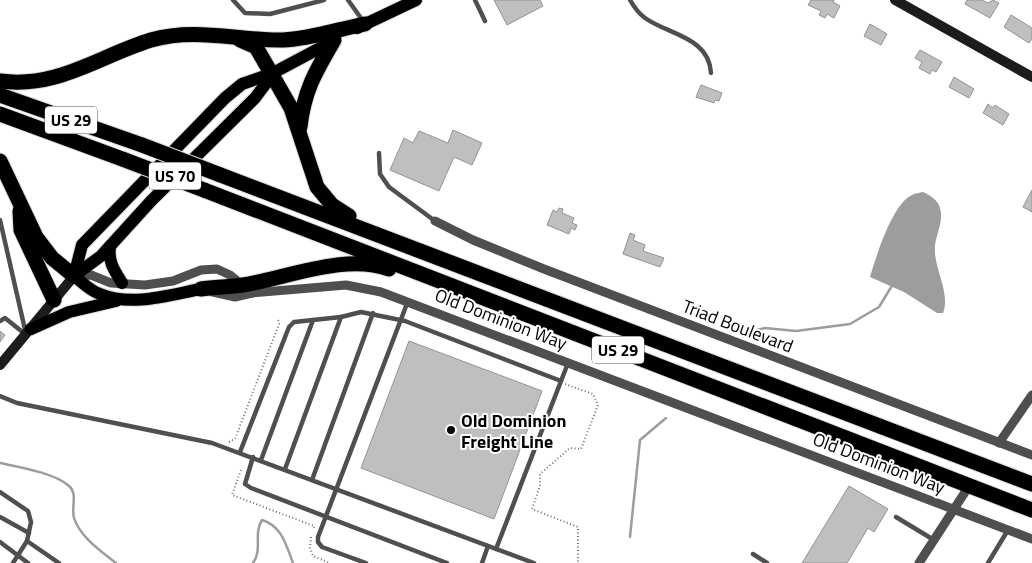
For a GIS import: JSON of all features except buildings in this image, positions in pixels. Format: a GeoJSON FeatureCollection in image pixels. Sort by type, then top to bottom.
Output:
{"type":"FeatureCollection","features":[{"type":"Feature","properties":{"kind":"highway"},"geometry":{"type":"LineString","coordinates":[[0,81],[24,84],[44,81],[130,48],[170,36],[205,33],[236,38],[285,40],[365,24]]}},
{"type":"Feature","properties":{"kind":"highway"},"geometry":{"type":"LineString","coordinates":[[236,38],[256,47],[273,74],[291,108],[317,187],[324,198],[340,210],[390,238]]}},
{"type":"Feature","properties":{"kind":"highway"},"geometry":{"type":"LineString","coordinates":[[299,133],[306,91],[334,40]]}},
{"type":"Feature","properties":{"kind":"highway","name":"US 29"},"geometry":{"type":"LineString","coordinates":[[0,95],[142,145],[390,238],[1032,484]]}},
{"type":"Feature","properties":{"kind":"highway","name":"US 29"},"geometry":{"type":"LineString","coordinates":[[0,114],[204,190],[1032,510]]}},
{"type":"Feature","properties":{"kind":"highway"},"geometry":{"type":"LineString","coordinates":[[0,161],[36,237],[52,258],[74,276]]}},
{"type":"Feature","properties":{"kind":"highway"},"geometry":{"type":"LineString","coordinates":[[20,204],[21,230],[54,300]]}},
{"type":"Feature","properties":{"kind":"highway"},"geometry":{"type":"LineString","coordinates":[[201,289],[248,289],[340,265],[359,264],[386,268],[489,300]]}},
{"type":"Feature","properties":{"kind":"main road","name":"US 70"},"geometry":{"type":"LineString","coordinates":[[74,276],[101,256],[151,200],[255,98],[273,74],[334,40],[416,0]]}},
{"type":"Feature","properties":{"kind":"main road"},"geometry":{"type":"LineString","coordinates":[[122,299],[97,294],[74,276],[82,245],[225,98],[242,84],[273,74]]}},
{"type":"Feature","properties":{"kind":"main road"},"geometry":{"type":"LineString","coordinates":[[110,246],[111,267],[122,283]]}},
{"type":"Feature","properties":{"kind":"main road"},"geometry":{"type":"LineString","coordinates":[[28,332],[69,312],[122,299],[152,298],[201,289]]}},
{"type":"Feature","properties":{"kind":"street"},"geometry":{"type":"LineString","coordinates":[[895,0],[1032,77]]}},
{"type":"Feature","properties":{"kind":"street","name":"Triad Boulevard"},"geometry":{"type":"LineString","coordinates":[[435,221],[473,240],[544,269],[1032,455]]}},
{"type":"Feature","properties":{"kind":"street"},"geometry":{"type":"LineString","coordinates":[[0,365],[74,276],[91,275],[111,283],[145,285],[173,281],[209,269],[223,271],[248,289]]}},
{"type":"Feature","properties":{"kind":"street","name":"Old Dominion Way"},"geometry":{"type":"LineString","coordinates":[[248,289],[346,285],[381,292],[1032,539]]}},
{"type":"Feature","properties":{"kind":"street"},"geometry":{"type":"LineString","coordinates":[[999,443],[1032,395]]}},
{"type":"Feature","properties":{"kind":"street"},"geometry":{"type":"LineString","coordinates":[[919,563],[969,486]]}},
{"type":"Feature","properties":{"kind":"lane"},"geometry":{"type":"LineString","coordinates":[[233,0],[245,13],[270,14],[324,0]]}},
{"type":"Feature","properties":{"kind":"lane"},"geometry":{"type":"LineString","coordinates":[[348,0],[365,24]]}},
{"type":"Feature","properties":{"kind":"lane"},"geometry":{"type":"LineString","coordinates":[[475,0],[485,21]]}},
{"type":"Feature","properties":{"kind":"lane"},"geometry":{"type":"LineString","coordinates":[[630,0],[646,19],[672,30],[700,48],[708,59],[711,73]]}},
{"type":"Feature","properties":{"kind":"lane"},"geometry":{"type":"LineString","coordinates":[[379,153],[380,174],[389,187],[435,221]]}},
{"type":"Feature","properties":{"kind":"lane"},"geometry":{"type":"LineString","coordinates":[[0,220],[28,332]]}},
{"type":"Feature","properties":{"kind":"lane"},"geometry":{"type":"LineString","coordinates":[[366,563],[322,547],[318,542],[408,301]]}},
{"type":"Feature","properties":{"kind":"lane"},"geometry":{"type":"LineString","coordinates":[[240,452],[289,328],[294,322],[342,317],[360,312],[374,314],[400,321],[561,382]]}},
{"type":"Feature","properties":{"kind":"lane"},"geometry":{"type":"LineString","coordinates":[[312,480],[374,314]]}},
{"type":"Feature","properties":{"kind":"lane"},"geometry":{"type":"LineString","coordinates":[[285,470],[342,317]]}},
{"type":"Feature","properties":{"kind":"lane"},"geometry":{"type":"LineString","coordinates":[[0,321],[5,318],[28,332]]}},
{"type":"Feature","properties":{"kind":"lane"},"geometry":{"type":"LineString","coordinates":[[261,460],[313,320]]}},
{"type":"Feature","properties":{"kind":"lane"},"geometry":{"type":"LineString","coordinates":[[496,549],[568,362]]}},
{"type":"Feature","properties":{"kind":"lane"},"geometry":{"type":"LineString","coordinates":[[0,396],[17,404],[212,443],[534,563]]}},
{"type":"Feature","properties":{"kind":"lane"},"geometry":{"type":"LineString","coordinates":[[253,457],[245,477],[245,484],[250,488],[447,563]]}},
{"type":"Feature","properties":{"kind":"lane"},"geometry":{"type":"LineString","coordinates":[[0,492],[28,511],[31,522],[27,542],[13,563]]}},
{"type":"Feature","properties":{"kind":"lane"},"geometry":{"type":"LineString","coordinates":[[0,517],[29,533]]}},
{"type":"Feature","properties":{"kind":"lane"},"geometry":{"type":"LineString","coordinates":[[896,517],[934,540]]}},
{"type":"Feature","properties":{"kind":"lane"},"geometry":{"type":"LineString","coordinates":[[988,563],[1008,530]]}},
{"type":"Feature","properties":{"kind":"lane"},"geometry":{"type":"LineString","coordinates":[[0,542],[28,563]]}},
{"type":"Feature","properties":{"kind":"lane"},"geometry":{"type":"LineString","coordinates":[[27,542],[59,563]]}},
{"type":"Feature","properties":{"kind":"lane"},"geometry":{"type":"LineString","coordinates":[[482,563],[488,546]]}},
{"type":"Feature","properties":{"kind":"lane"},"geometry":{"type":"LineString","coordinates":[[753,554],[767,563]]}},
{"type":"Feature","properties":{"kind":"path"},"geometry":{"type":"LineString","coordinates":[[561,382],[593,394],[598,405],[581,449],[570,448],[540,474],[540,486],[532,508],[578,527],[578,563]]}},
{"type":"Feature","properties":{"kind":"shaded area"},"geometry":{"type":"Polygon","coordinates":[[[923,192],[936,200],[941,213],[935,254],[945,297],[943,313],[937,313],[904,292],[870,277],[886,232],[898,209],[912,195],[923,192]]]}},
{"type":"Feature","properties":{"kind":"waterway"},"geometry":{"type":"LineString","coordinates":[[744,333],[765,328],[796,331],[850,324],[879,307],[893,284]]}},
{"type":"Feature","properties":{"kind":"waterway"},"geometry":{"type":"LineString","coordinates":[[630,537],[640,440],[666,418]]}},
{"type":"Feature","properties":{"kind":"waterway"},"geometry":{"type":"LineString","coordinates":[[0,463],[46,474],[63,481],[69,486],[74,497],[73,514],[77,525],[92,543],[116,563]]}},
{"type":"Feature","properties":{"kind":"waterway"},"geometry":{"type":"LineString","coordinates":[[253,563],[256,558],[258,531],[262,520],[279,531],[293,563]]}},
{"type":"Feature","properties":{"kind":"place","name":"Old Dominion Freight Line"},"geometry":{"type":"Point","coordinates":[451,430]}}]}
